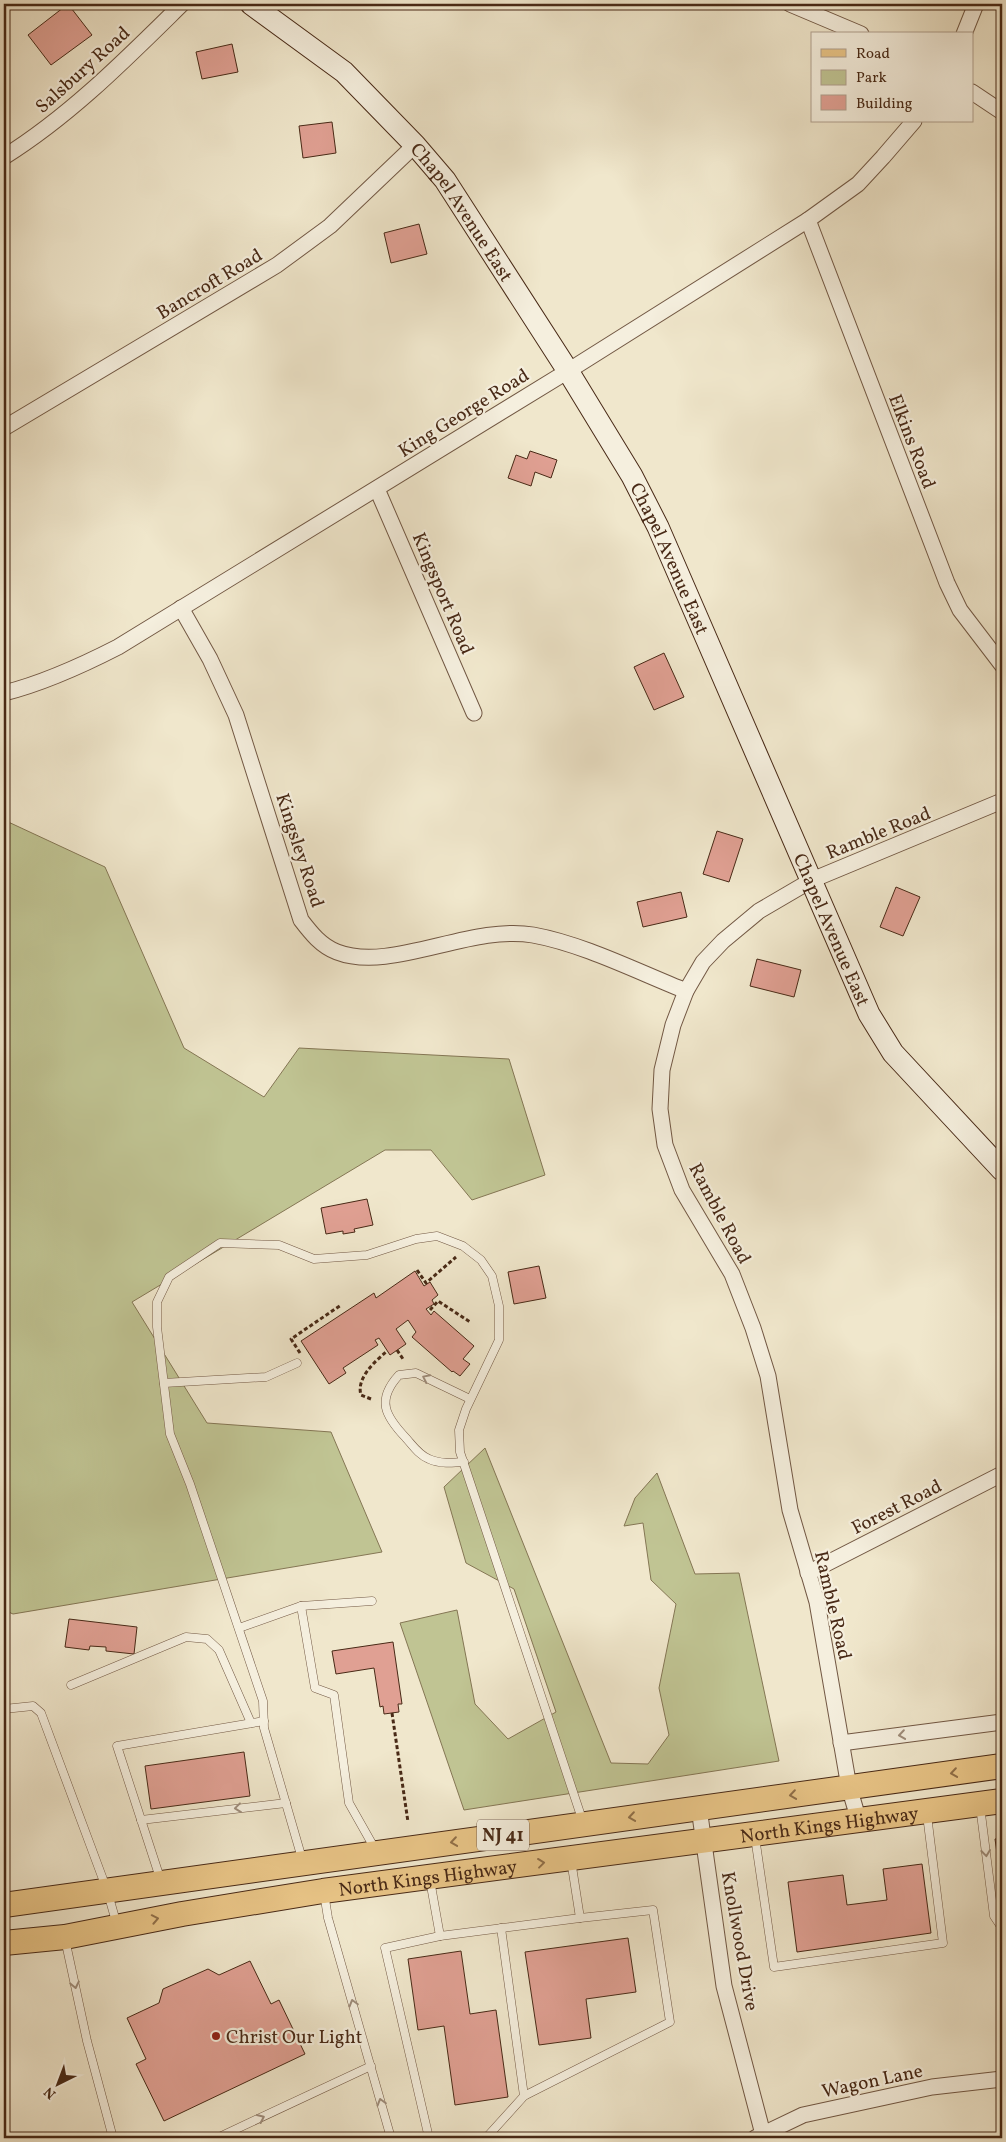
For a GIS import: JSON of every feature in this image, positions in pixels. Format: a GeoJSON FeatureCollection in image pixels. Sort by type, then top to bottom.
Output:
{"type":"FeatureCollection","features":[{"type":"Feature","properties":{"kind":"main road","name":"North Kings Highway"},"geometry":{"type":"LineString","coordinates":[[4,1905],[1002,1766]]}},
{"type":"Feature","properties":{"kind":"main road","name":"North Kings Highway"},"geometry":{"type":"LineString","coordinates":[[4,1944],[65,1937],[182,1914],[324,1891],[991,1803]]}},
{"type":"Feature","properties":{"kind":"street","name":"Salsbury Road"},"geometry":{"type":"LineString","coordinates":[[4,157],[37,136],[103,81],[182,4]]}},
{"type":"Feature","properties":{"kind":"street","name":"Chapel Avenue East"},"geometry":{"type":"LineString","coordinates":[[251,4],[344,72],[415,144],[445,180],[568,371],[632,476],[658,527],[812,880],[868,1014],[893,1053],[1002,1170]]}},
{"type":"Feature","properties":{"kind":"street"},"geometry":{"type":"LineString","coordinates":[[790,4],[856,32]]}},
{"type":"Feature","properties":{"kind":"street"},"geometry":{"type":"LineString","coordinates":[[965,32],[976,4]]}},
{"type":"Feature","properties":{"kind":"street"},"geometry":{"type":"LineString","coordinates":[[974,93],[1002,112]]}},
{"type":"Feature","properties":{"kind":"street","name":"King George Road"},"geometry":{"type":"LineString","coordinates":[[4,693],[22,689],[72,670],[118,646],[568,371],[808,220],[858,184],[913,122]]}},
{"type":"Feature","properties":{"kind":"street","name":"Bancroft Road"},"geometry":{"type":"LineString","coordinates":[[4,428],[278,265],[330,226],[415,144]]}},
{"type":"Feature","properties":{"kind":"street","name":"Elkins Road"},"geometry":{"type":"LineString","coordinates":[[808,220],[947,584],[960,610],[1002,665]]}},
{"type":"Feature","properties":{"kind":"street","name":"Kingsport Road"},"geometry":{"type":"LineString","coordinates":[[377,489],[474,713]]}},
{"type":"Feature","properties":{"kind":"street","name":"Kingsley Road"},"geometry":{"type":"LineString","coordinates":[[181,608],[210,659],[236,715],[302,920],[314,938],[336,952],[363,958],[401,953],[481,935],[531,935],[565,942],[686,991]]}},
{"type":"Feature","properties":{"kind":"street","name":"Ramble Road"},"geometry":{"type":"LineString","coordinates":[[859,1821],[849,1787],[817,1602],[790,1510],[768,1376],[753,1328],[732,1274],[682,1190],[665,1145],[660,1109],[662,1070],[673,1026],[686,991],[703,962],[723,941],[759,911],[812,880],[1002,802]]}},
{"type":"Feature","properties":{"kind":"street","name":"Forest Road"},"geometry":{"type":"LineString","coordinates":[[808,1573],[1002,1474]]}},
{"type":"Feature","properties":{"kind":"street"},"geometry":{"type":"LineString","coordinates":[[842,1743],[1002,1722]]}},
{"type":"Feature","properties":{"kind":"street","name":"Knollwood Drive"},"geometry":{"type":"LineString","coordinates":[[699,1808],[724,1986],[761,2137]]}},
{"type":"Feature","properties":{"kind":"street","name":"Wagon Lane"},"geometry":{"type":"LineString","coordinates":[[761,2137],[803,2114],[932,2087],[1002,2079]]}},
{"type":"Feature","properties":{"kind":"lane"},"geometry":{"type":"LineString","coordinates":[[304,1863],[264,1721],[263,1701],[190,1484],[170,1434],[157,1302],[169,1277],[220,1243],[280,1245],[314,1259],[367,1254],[416,1239],[437,1236],[466,1248],[481,1260],[492,1276],[499,1306],[499,1340],[470,1399],[459,1430],[460,1452],[584,1824]]}},
{"type":"Feature","properties":{"kind":"lane"},"geometry":{"type":"LineString","coordinates":[[164,1383],[266,1377],[300,1361]]}},
{"type":"Feature","properties":{"kind":"lane"},"geometry":{"type":"LineString","coordinates":[[464,1462],[439,1463],[419,1453],[393,1425],[386,1409],[385,1397],[389,1386],[399,1375],[416,1373],[470,1399]]}},
{"type":"Feature","properties":{"kind":"lane"},"geometry":{"type":"LineString","coordinates":[[239,1628],[301,1606],[372,1601]]}},
{"type":"Feature","properties":{"kind":"lane"},"geometry":{"type":"LineString","coordinates":[[301,1606],[315,1688],[334,1695],[349,1803],[377,1853]]}},
{"type":"Feature","properties":{"kind":"lane"},"geometry":{"type":"LineString","coordinates":[[72,1686],[186,1637],[207,1639],[219,1650],[251,1724]]}},
{"type":"Feature","properties":{"kind":"lane"},"geometry":{"type":"LineString","coordinates":[[4,1709],[33,1706],[41,1713],[107,1890],[118,1926]]}},
{"type":"Feature","properties":{"kind":"lane"},"geometry":{"type":"LineString","coordinates":[[162,1883],[117,1746],[264,1721]]}},
{"type":"Feature","properties":{"kind":"lane"},"geometry":{"type":"LineString","coordinates":[[141,1820],[286,1803]]}},
{"type":"Feature","properties":{"kind":"lane"},"geometry":{"type":"LineString","coordinates":[[991,1803],[994,1916],[1002,1928]]}},
{"type":"Feature","properties":{"kind":"lane"},"geometry":{"type":"LineString","coordinates":[[755,1835],[774,1967],[943,1943],[927,1812]]}},
{"type":"Feature","properties":{"kind":"lane"},"geometry":{"type":"LineString","coordinates":[[571,1859],[580,1918]]}},
{"type":"Feature","properties":{"kind":"lane"},"geometry":{"type":"LineString","coordinates":[[430,1878],[440,1936]]}},
{"type":"Feature","properties":{"kind":"lane"},"geometry":{"type":"LineString","coordinates":[[324,1891],[328,1918],[391,2138]]}},
{"type":"Feature","properties":{"kind":"lane"},"geometry":{"type":"LineString","coordinates":[[429,2138],[384,1948],[440,1936],[653,1910],[670,2022],[524,2096],[486,2138]]}},
{"type":"Feature","properties":{"kind":"lane"},"geometry":{"type":"LineString","coordinates":[[501,1928],[524,2096]]}},
{"type":"Feature","properties":{"kind":"lane"},"geometry":{"type":"LineString","coordinates":[[65,1937],[87,2041],[113,2138]]}},
{"type":"Feature","properties":{"kind":"lane"},"geometry":{"type":"LineString","coordinates":[[217,2138],[370,2066]]}},
{"type":"Feature","properties":{"kind":"path"},"geometry":{"type":"LineString","coordinates":[[417,1270],[426,1283],[466,1248]]}},
{"type":"Feature","properties":{"kind":"path"},"geometry":{"type":"LineString","coordinates":[[430,1310],[438,1301],[470,1322]]}},
{"type":"Feature","properties":{"kind":"path"},"geometry":{"type":"LineString","coordinates":[[300,1361],[291,1338],[341,1305]]}},
{"type":"Feature","properties":{"kind":"path"},"geometry":{"type":"LineString","coordinates":[[397,1350],[403,1359]]}},
{"type":"Feature","properties":{"kind":"path"},"geometry":{"type":"LineString","coordinates":[[371,1399],[361,1395],[362,1380],[369,1368],[386,1352]]}},
{"type":"Feature","properties":{"kind":"path"},"geometry":{"type":"LineString","coordinates":[[392,1713],[408,1822]]}},
{"type":"Feature","properties":{"kind":"green space"},"geometry":{"type":"Polygon","coordinates":[[[4,820],[105,867],[184,1048],[264,1097],[299,1048],[509,1059],[545,1175],[472,1200],[431,1150],[385,1150],[132,1302],[207,1423],[331,1432],[382,1552],[13,1614],[4,1610],[4,820]]]}},
{"type":"Feature","properties":{"kind":"green space"},"geometry":{"type":"Polygon","coordinates":[[[485,1448],[611,1763],[648,1764],[669,1735],[659,1688],[676,1604],[651,1580],[643,1523],[624,1526],[635,1498],[657,1473],[695,1574],[739,1573],[779,1761],[464,1810],[400,1623],[457,1610],[475,1704],[508,1739],[556,1712],[514,1589],[466,1563],[444,1487],[485,1448]]]}},
{"type":"Feature","properties":{"kind":"building"},"geometry":{"type":"Polygon","coordinates":[[[68,4],[92,35],[51,65],[28,35],[68,4]]]}},
{"type":"Feature","properties":{"kind":"building"},"geometry":{"type":"Polygon","coordinates":[[[232,44],[238,72],[202,79],[196,52],[232,44]]]}},
{"type":"Feature","properties":{"kind":"building"},"geometry":{"type":"Polygon","coordinates":[[[332,122],[336,153],[303,158],[299,126],[332,122]]]}},
{"type":"Feature","properties":{"kind":"building"},"geometry":{"type":"Polygon","coordinates":[[[419,224],[427,254],[391,263],[384,233],[419,224]]]}},
{"type":"Feature","properties":{"kind":"building"},"geometry":{"type":"Polygon","coordinates":[[[530,451],[557,460],[551,478],[535,472],[531,486],[508,478],[516,455],[527,459],[530,451]]]}},
{"type":"Feature","properties":{"kind":"building"},"geometry":{"type":"Polygon","coordinates":[[[664,653],[684,697],[654,710],[634,667],[664,653]]]}},
{"type":"Feature","properties":{"kind":"building"},"geometry":{"type":"Polygon","coordinates":[[[717,831],[743,839],[729,882],[703,874],[717,831]]]}},
{"type":"Feature","properties":{"kind":"building"},"geometry":{"type":"Polygon","coordinates":[[[896,887],[920,897],[903,936],[880,927],[896,887]]]}},
{"type":"Feature","properties":{"kind":"building"},"geometry":{"type":"Polygon","coordinates":[[[681,892],[687,917],[643,927],[637,902],[681,892]]]}},
{"type":"Feature","properties":{"kind":"building"},"geometry":{"type":"Polygon","coordinates":[[[757,959],[801,970],[794,997],[750,986],[757,959]]]}},
{"type":"Feature","properties":{"kind":"building"},"geometry":{"type":"Polygon","coordinates":[[[367,1199],[373,1225],[354,1229],[355,1232],[343,1234],[343,1231],[326,1234],[321,1208],[367,1199]]]}},
{"type":"Feature","properties":{"kind":"building"},"geometry":{"type":"Polygon","coordinates":[[[539,1266],[546,1298],[514,1304],[508,1272],[539,1266]]]}},
{"type":"Feature","properties":{"kind":"building"},"geometry":{"type":"Polygon","coordinates":[[[415,1271],[424,1286],[430,1282],[438,1295],[432,1300],[434,1304],[426,1309],[431,1315],[434,1311],[474,1346],[463,1359],[470,1364],[460,1376],[452,1372],[412,1337],[416,1332],[408,1320],[396,1329],[406,1344],[390,1355],[379,1338],[375,1340],[378,1345],[343,1368],[346,1373],[329,1384],[301,1341],[374,1293],[376,1298],[415,1271]]]}},
{"type":"Feature","properties":{"kind":"building"},"geometry":{"type":"Polygon","coordinates":[[[69,1619],[137,1627],[134,1654],[106,1651],[106,1647],[90,1646],[89,1650],[65,1647],[69,1619]]]}},
{"type":"Feature","properties":{"kind":"building"},"geometry":{"type":"Polygon","coordinates":[[[393,1642],[402,1704],[398,1704],[399,1712],[384,1714],[383,1706],[380,1707],[374,1668],[336,1674],[332,1651],[393,1642]]]}},
{"type":"Feature","properties":{"kind":"building"},"geometry":{"type":"Polygon","coordinates":[[[244,1752],[250,1796],[151,1809],[145,1766],[244,1752]]]}},
{"type":"Feature","properties":{"kind":"building"},"geometry":{"type":"Polygon","coordinates":[[[1002,1838],[1002,1889],[995,1839],[1002,1838]]]}},
{"type":"Feature","properties":{"kind":"building"},"geometry":{"type":"Polygon","coordinates":[[[922,1864],[931,1933],[797,1952],[788,1882],[843,1875],[847,1905],[887,1900],[883,1869],[922,1864]]]}},
{"type":"Feature","properties":{"kind":"building"},"geometry":{"type":"Polygon","coordinates":[[[628,1938],[636,1992],[586,1999],[591,2038],[539,2045],[525,1952],[628,1938]]]}},
{"type":"Feature","properties":{"kind":"building"},"geometry":{"type":"Polygon","coordinates":[[[461,1951],[470,2014],[496,2010],[508,2097],[455,2105],[444,2026],[418,2030],[408,1959],[461,1951]]]}},
{"type":"Feature","properties":{"kind":"building","name":"Christ Our Light"},"geometry":{"type":"Polygon","coordinates":[[[250,1961],[271,2004],[279,2000],[305,2054],[164,2121],[136,2064],[146,2059],[127,2018],[159,2003],[163,1989],[208,1969],[219,1975],[250,1961]]]}},
{"type":"Feature","properties":{"kind":"place","name":"Christ Our Light"},"geometry":{"type":"Point","coordinates":[216,2036]}}]}
